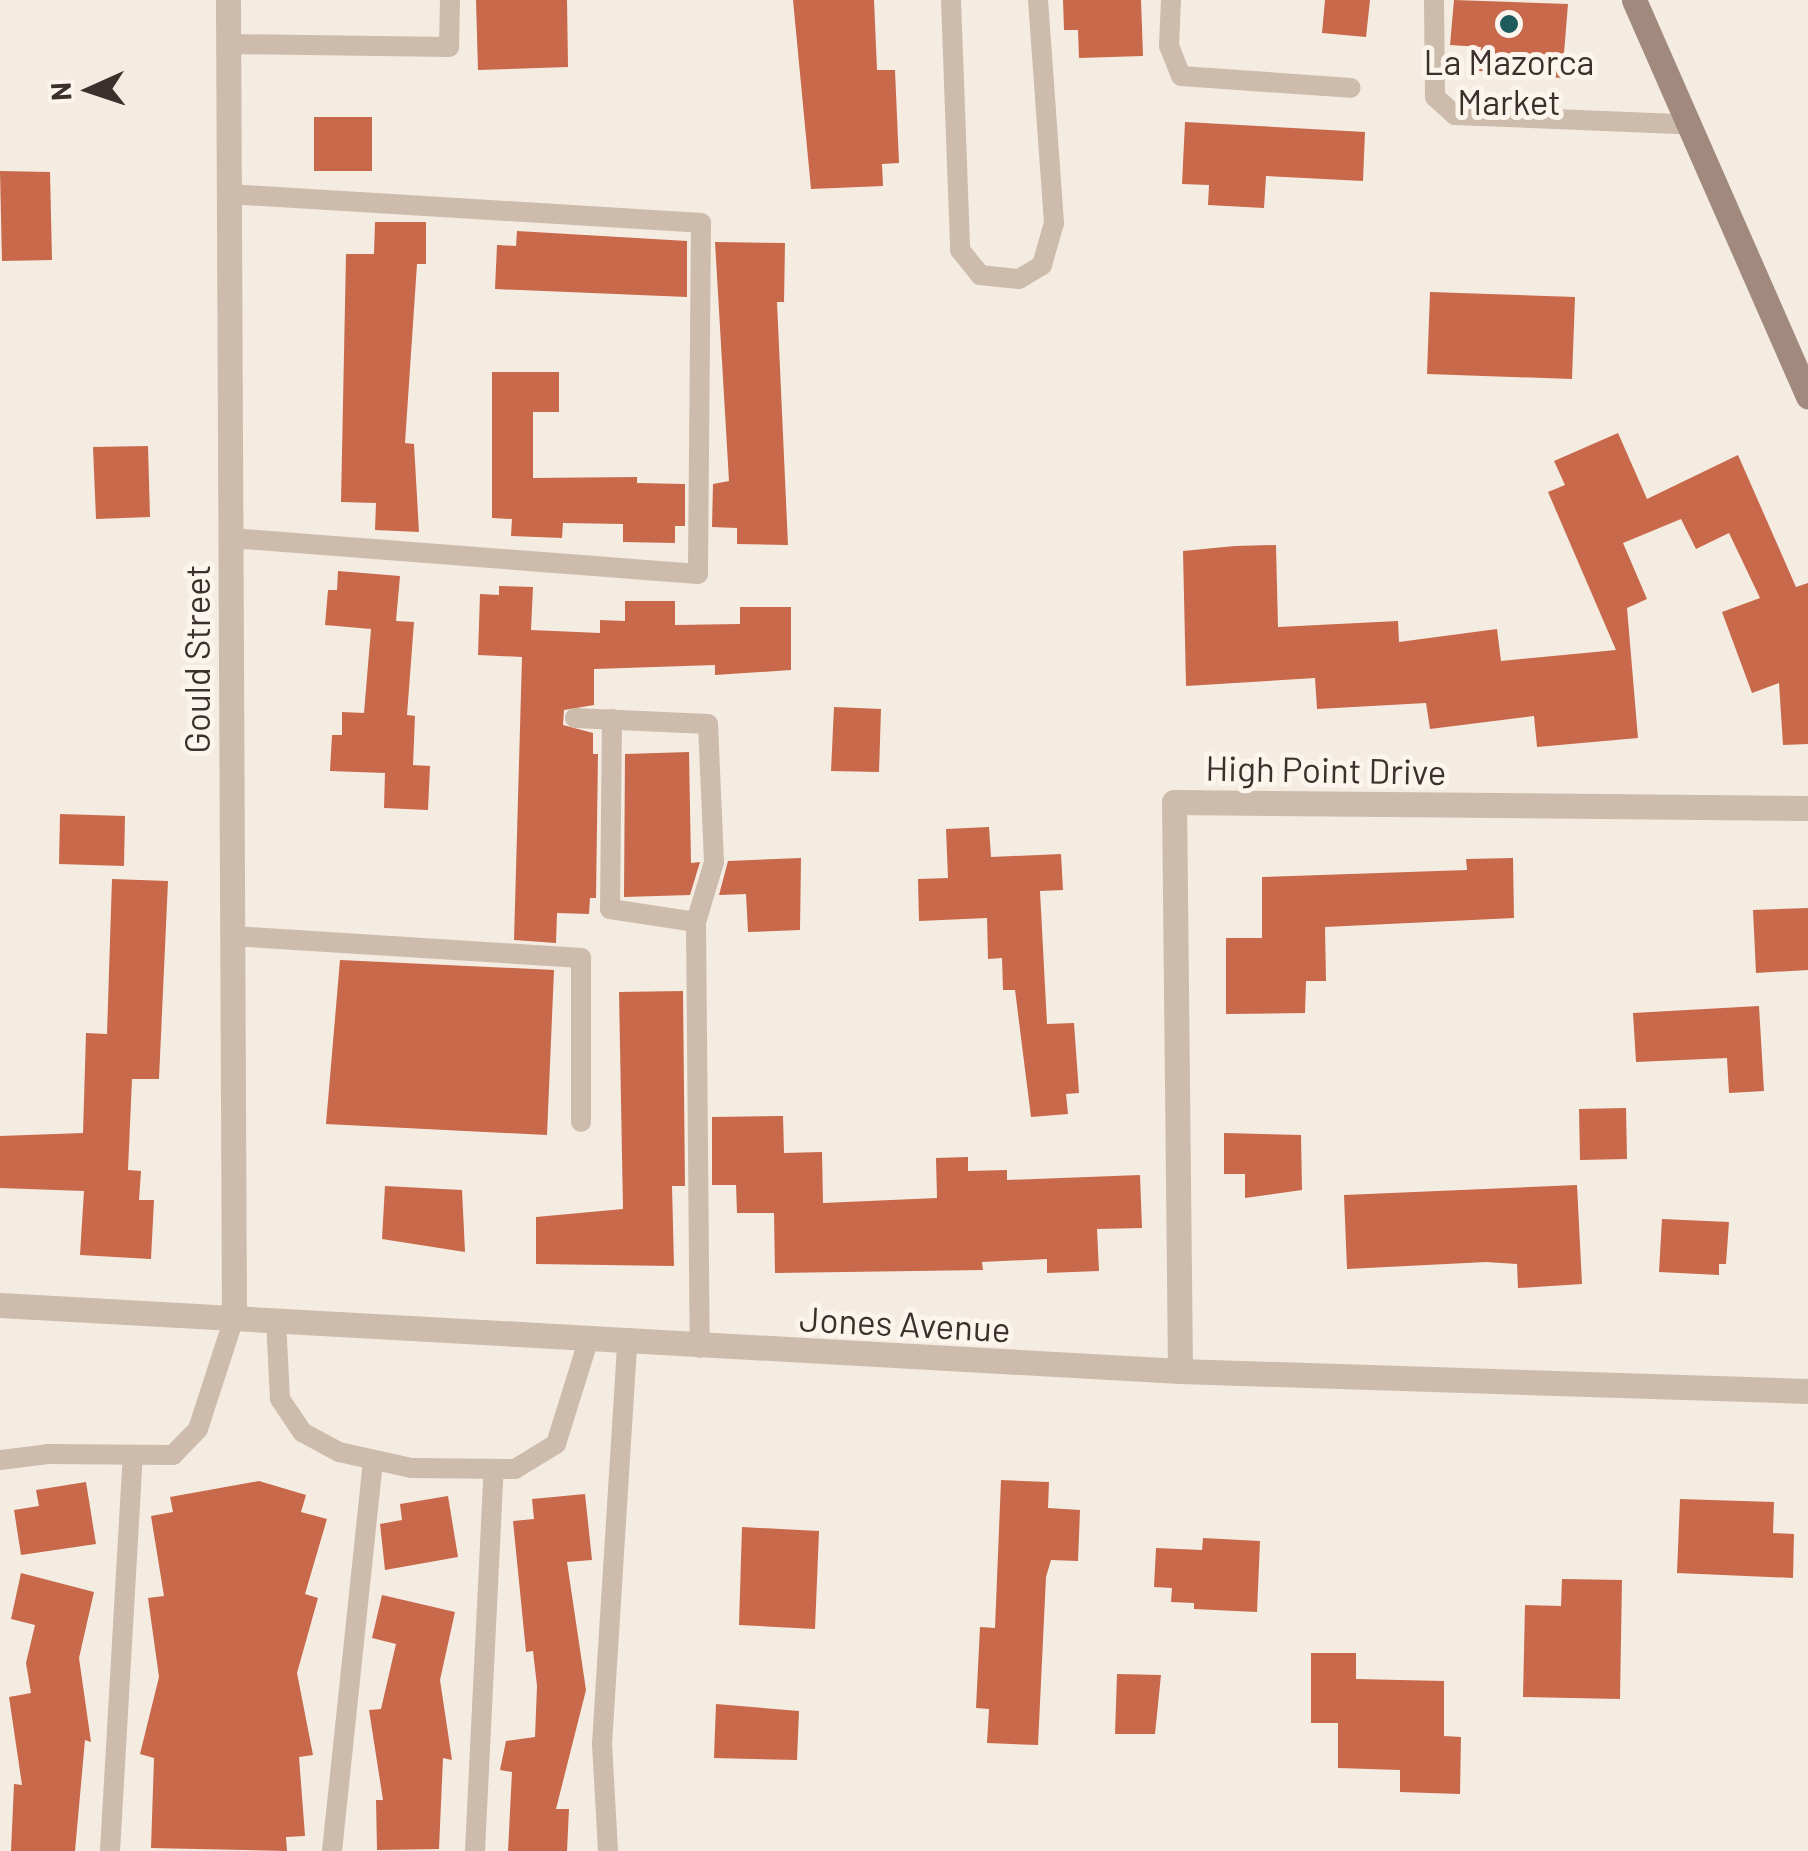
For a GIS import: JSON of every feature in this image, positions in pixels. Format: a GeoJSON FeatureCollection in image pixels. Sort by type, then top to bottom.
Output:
{"type":"FeatureCollection","features":[{"type":"Feature","properties":{"kind":"street","name":"Gould Street"},"geometry":{"type":"LineString","coordinates":[[228,0],[234,1318]]}},
{"type":"Feature","properties":{"kind":"street"},"geometry":{"type":"LineString","coordinates":[[1634,0],[1684,124],[1808,396]]}},
{"type":"Feature","properties":{"kind":"street","name":"High Point Drive"},"geometry":{"type":"LineString","coordinates":[[1180,1372],[1174,802],[1808,808]]}},
{"type":"Feature","properties":{"kind":"street","name":"Jones Avenue"},"geometry":{"type":"LineString","coordinates":[[0,1306],[1180,1372],[1808,1391]]}},
{"type":"Feature","properties":{"kind":"lane"},"geometry":{"type":"LineString","coordinates":[[228,44],[449,47],[450,0]]}},
{"type":"Feature","properties":{"kind":"lane"},"geometry":{"type":"LineString","coordinates":[[951,0],[960,250],[980,275],[1020,278],[1042,265],[1054,223],[1038,0]]}},
{"type":"Feature","properties":{"kind":"lane"},"geometry":{"type":"LineString","coordinates":[[1171,0],[1169,46],[1180,76],[1351,88]]}},
{"type":"Feature","properties":{"kind":"lane"},"geometry":{"type":"LineString","coordinates":[[1434,0],[1435,98],[1455,115],[1684,124]]}},
{"type":"Feature","properties":{"kind":"lane"},"geometry":{"type":"LineString","coordinates":[[229,194],[700,223],[698,574],[230,538]]}},
{"type":"Feature","properties":{"kind":"lane"},"geometry":{"type":"LineString","coordinates":[[575,718],[708,724],[714,862],[696,922],[700,1348]]}},
{"type":"Feature","properties":{"kind":"lane"},"geometry":{"type":"LineString","coordinates":[[612,720],[610,909],[696,922]]}},
{"type":"Feature","properties":{"kind":"lane"},"geometry":{"type":"LineString","coordinates":[[232,936],[581,958],[580,1122]]}},
{"type":"Feature","properties":{"kind":"lane"},"geometry":{"type":"LineString","coordinates":[[0,1460],[48,1454],[134,1458],[173,1455],[192,1440],[234,1318]]}},
{"type":"Feature","properties":{"kind":"lane"},"geometry":{"type":"LineString","coordinates":[[276,1320],[280,1400],[302,1432],[339,1452],[411,1468],[514,1469],[556,1444],[588,1341]]}},
{"type":"Feature","properties":{"kind":"lane"},"geometry":{"type":"LineString","coordinates":[[608,1851],[602,1744],[627,1344]]}},
{"type":"Feature","properties":{"kind":"lane"},"geometry":{"type":"LineString","coordinates":[[110,1851],[134,1458]]}},
{"type":"Feature","properties":{"kind":"lane"},"geometry":{"type":"LineString","coordinates":[[332,1851],[373,1460]]}},
{"type":"Feature","properties":{"kind":"lane"},"geometry":{"type":"LineString","coordinates":[[475,1851],[494,1469]]}},
{"type":"Feature","properties":{"kind":"building"},"geometry":{"type":"Polygon","coordinates":[[[476,0],[567,0],[568,67],[478,70],[476,0]]]}},
{"type":"Feature","properties":{"kind":"building"},"geometry":{"type":"Polygon","coordinates":[[[793,0],[874,0],[877,70],[895,70],[899,163],[882,164],[883,186],[811,189],[793,0]]]}},
{"type":"Feature","properties":{"kind":"building"},"geometry":{"type":"Polygon","coordinates":[[[1063,0],[1141,0],[1143,56],[1079,58],[1078,30],[1064,30],[1063,0]]]}},
{"type":"Feature","properties":{"kind":"building"},"geometry":{"type":"Polygon","coordinates":[[[1325,0],[1370,0],[1366,37],[1322,33],[1325,0]]]}},
{"type":"Feature","properties":{"kind":"building","name":"La Mazorca Market"},"geometry":{"type":"Polygon","coordinates":[[[1454,0],[1568,4],[1562,78],[1479,71],[1481,47],[1450,45],[1454,0]]]}},
{"type":"Feature","properties":{"kind":"building"},"geometry":{"type":"Polygon","coordinates":[[[314,117],[372,117],[372,171],[314,171],[314,117]]]}},
{"type":"Feature","properties":{"kind":"building"},"geometry":{"type":"Polygon","coordinates":[[[1185,122],[1365,132],[1363,181],[1266,176],[1264,208],[1208,205],[1209,185],[1182,184],[1185,122]]]}},
{"type":"Feature","properties":{"kind":"building"},"geometry":{"type":"Polygon","coordinates":[[[0,171],[50,172],[52,260],[2,261],[0,171]]]}},
{"type":"Feature","properties":{"kind":"building"},"geometry":{"type":"Polygon","coordinates":[[[375,222],[426,222],[426,264],[417,264],[405,443],[414,444],[419,532],[375,530],[376,503],[341,502],[346,254],[374,254],[375,222]]]}},
{"type":"Feature","properties":{"kind":"building"},"geometry":{"type":"Polygon","coordinates":[[[517,231],[687,241],[687,297],[495,289],[497,245],[516,246],[517,231]]]}},
{"type":"Feature","properties":{"kind":"building"},"geometry":{"type":"Polygon","coordinates":[[[715,242],[785,243],[784,302],[777,302],[788,545],[737,544],[737,528],[712,527],[713,484],[729,481],[715,242]]]}},
{"type":"Feature","properties":{"kind":"building"},"geometry":{"type":"Polygon","coordinates":[[[1430,292],[1575,297],[1572,379],[1427,374],[1430,292]]]}},
{"type":"Feature","properties":{"kind":"building"},"geometry":{"type":"Polygon","coordinates":[[[492,372],[559,372],[559,412],[533,412],[533,478],[637,477],[637,483],[685,484],[685,526],[675,526],[675,543],[623,542],[623,524],[563,523],[562,538],[511,536],[512,519],[492,518],[492,372]]]}},
{"type":"Feature","properties":{"kind":"building"},"geometry":{"type":"Polygon","coordinates":[[[1618,433],[1647,499],[1738,455],[1796,587],[1808,583],[1808,744],[1783,745],[1779,683],[1752,693],[1722,612],[1760,598],[1729,533],[1696,549],[1681,519],[1623,543],[1647,599],[1627,608],[1638,738],[1537,747],[1534,716],[1430,729],[1426,703],[1317,709],[1315,678],[1186,686],[1183,551],[1235,546],[1276,545],[1278,627],[1398,621],[1399,642],[1497,629],[1501,661],[1616,650],[1548,492],[1565,485],[1554,461],[1618,433]]]}},
{"type":"Feature","properties":{"kind":"building"},"geometry":{"type":"Polygon","coordinates":[[[148,446],[150,517],[96,519],[93,447],[148,446]]]}},
{"type":"Feature","properties":{"kind":"building"},"geometry":{"type":"Polygon","coordinates":[[[338,571],[400,576],[396,621],[414,622],[407,715],[415,716],[413,765],[430,766],[428,810],[384,808],[385,773],[330,771],[332,735],[342,735],[342,712],[364,713],[371,629],[325,625],[328,590],[337,590],[338,571]]]}},
{"type":"Feature","properties":{"kind":"building"},"geometry":{"type":"Polygon","coordinates":[[[499,586],[533,587],[531,630],[600,633],[600,620],[625,621],[625,601],[675,601],[675,625],[740,624],[740,607],[791,607],[791,670],[715,675],[715,665],[594,669],[594,705],[564,710],[563,725],[593,733],[593,754],[598,754],[596,898],[590,898],[589,914],[557,913],[556,943],[514,940],[522,657],[478,655],[480,594],[499,595],[499,586]]]}},
{"type":"Feature","properties":{"kind":"building"},"geometry":{"type":"Polygon","coordinates":[[[834,707],[881,709],[879,772],[831,771],[834,707]]]}},
{"type":"Feature","properties":{"kind":"building"},"geometry":{"type":"Polygon","coordinates":[[[689,752],[691,863],[700,862],[690,895],[624,897],[625,754],[689,752]]]}},
{"type":"Feature","properties":{"kind":"building"},"geometry":{"type":"Polygon","coordinates":[[[60,814],[125,816],[124,866],[59,864],[60,814]]]}},
{"type":"Feature","properties":{"kind":"building"},"geometry":{"type":"Polygon","coordinates":[[[989,827],[991,857],[1061,854],[1063,890],[1040,891],[1047,1024],[1074,1023],[1079,1093],[1066,1094],[1068,1114],[1031,1117],[1015,990],[1003,990],[1002,958],[988,959],[987,918],[919,921],[918,879],[948,878],[946,829],[989,827]]]}},
{"type":"Feature","properties":{"kind":"building"},"geometry":{"type":"Polygon","coordinates":[[[801,858],[800,930],[748,932],[746,894],[719,895],[728,861],[801,858]]]}},
{"type":"Feature","properties":{"kind":"building"},"geometry":{"type":"Polygon","coordinates":[[[1513,858],[1514,918],[1325,927],[1326,981],[1306,981],[1305,1013],[1226,1014],[1226,938],[1262,938],[1262,877],[1467,870],[1466,859],[1513,858]]]}},
{"type":"Feature","properties":{"kind":"building"},"geometry":{"type":"Polygon","coordinates":[[[112,879],[168,881],[159,1079],[132,1079],[128,1170],[141,1171],[139,1200],[154,1200],[151,1259],[80,1255],[84,1191],[0,1188],[0,1136],[83,1133],[86,1033],[107,1034],[112,879]]]}},
{"type":"Feature","properties":{"kind":"building"},"geometry":{"type":"Polygon","coordinates":[[[1808,908],[1808,970],[1756,973],[1753,910],[1808,908]]]}},
{"type":"Feature","properties":{"kind":"building"},"geometry":{"type":"Polygon","coordinates":[[[340,960],[554,970],[547,1135],[326,1124],[340,960]]]}},
{"type":"Feature","properties":{"kind":"building"},"geometry":{"type":"Polygon","coordinates":[[[683,991],[685,1186],[672,1186],[674,1266],[536,1264],[536,1217],[623,1209],[619,992],[683,991]]]}},
{"type":"Feature","properties":{"kind":"building"},"geometry":{"type":"Polygon","coordinates":[[[1759,1006],[1764,1091],[1729,1093],[1727,1058],[1636,1062],[1633,1013],[1759,1006]]]}},
{"type":"Feature","properties":{"kind":"building"},"geometry":{"type":"Polygon","coordinates":[[[1626,1108],[1627,1159],[1580,1160],[1579,1109],[1626,1108]]]}},
{"type":"Feature","properties":{"kind":"building"},"geometry":{"type":"Polygon","coordinates":[[[783,1116],[784,1153],[822,1152],[823,1203],[937,1198],[936,1158],[968,1157],[968,1171],[1007,1170],[1007,1180],[1140,1175],[1142,1228],[1097,1229],[1099,1271],[1047,1273],[1047,1259],[982,1262],[983,1270],[775,1273],[774,1213],[737,1213],[736,1185],[712,1185],[712,1117],[783,1116]]]}},
{"type":"Feature","properties":{"kind":"building"},"geometry":{"type":"Polygon","coordinates":[[[1224,1133],[1301,1135],[1302,1190],[1245,1198],[1245,1174],[1224,1174],[1224,1133]]]}},
{"type":"Feature","properties":{"kind":"building"},"geometry":{"type":"Polygon","coordinates":[[[1577,1185],[1582,1284],[1518,1288],[1517,1264],[1486,1262],[1347,1269],[1344,1195],[1577,1185]]]}},
{"type":"Feature","properties":{"kind":"building"},"geometry":{"type":"Polygon","coordinates":[[[385,1186],[462,1190],[465,1252],[382,1239],[385,1186]]]}},
{"type":"Feature","properties":{"kind":"building"},"geometry":{"type":"Polygon","coordinates":[[[1662,1219],[1729,1222],[1726,1264],[1719,1264],[1719,1275],[1659,1272],[1662,1219]]]}},
{"type":"Feature","properties":{"kind":"building"},"geometry":{"type":"Polygon","coordinates":[[[1001,1480],[1049,1482],[1048,1508],[1080,1510],[1078,1561],[1051,1560],[1046,1577],[1038,1745],[987,1743],[989,1709],[976,1708],[980,1627],[995,1628],[1001,1480]]]}},
{"type":"Feature","properties":{"kind":"building"},"geometry":{"type":"Polygon","coordinates":[[[259,1481],[306,1495],[301,1512],[327,1519],[305,1594],[318,1598],[297,1673],[313,1755],[299,1757],[305,1836],[286,1837],[287,1851],[151,1848],[154,1758],[140,1754],[159,1677],[148,1598],[164,1596],[151,1516],[173,1512],[170,1497],[259,1481]]]}},
{"type":"Feature","properties":{"kind":"building"},"geometry":{"type":"Polygon","coordinates":[[[86,1482],[96,1544],[21,1555],[14,1510],[39,1506],[36,1490],[86,1482]]]}},
{"type":"Feature","properties":{"kind":"building"},"geometry":{"type":"Polygon","coordinates":[[[585,1494],[592,1560],[567,1562],[586,1690],[556,1809],[569,1809],[567,1851],[508,1851],[512,1772],[500,1770],[506,1741],[535,1737],[537,1686],[533,1651],[526,1652],[513,1521],[534,1519],[532,1499],[585,1494]]]}},
{"type":"Feature","properties":{"kind":"building"},"geometry":{"type":"Polygon","coordinates":[[[448,1496],[458,1557],[385,1570],[380,1524],[402,1520],[400,1504],[448,1496]]]}},
{"type":"Feature","properties":{"kind":"building"},"geometry":{"type":"Polygon","coordinates":[[[1680,1499],[1774,1502],[1773,1533],[1794,1534],[1793,1578],[1677,1573],[1680,1499]]]}},
{"type":"Feature","properties":{"kind":"building"},"geometry":{"type":"Polygon","coordinates":[[[742,1527],[819,1531],[815,1629],[739,1625],[742,1527]]]}},
{"type":"Feature","properties":{"kind":"building"},"geometry":{"type":"Polygon","coordinates":[[[1203,1538],[1260,1541],[1257,1612],[1194,1609],[1194,1603],[1171,1602],[1172,1588],[1154,1587],[1156,1548],[1202,1550],[1203,1538]]]}},
{"type":"Feature","properties":{"kind":"building"},"geometry":{"type":"Polygon","coordinates":[[[21,1573],[94,1592],[79,1658],[91,1742],[85,1740],[75,1851],[11,1851],[14,1784],[22,1785],[9,1697],[31,1693],[26,1663],[35,1625],[11,1619],[21,1573]]]}},
{"type":"Feature","properties":{"kind":"building"},"geometry":{"type":"Polygon","coordinates":[[[1562,1579],[1622,1580],[1620,1699],[1523,1697],[1525,1605],[1561,1606],[1562,1579]]]}},
{"type":"Feature","properties":{"kind":"building"},"geometry":{"type":"Polygon","coordinates":[[[382,1595],[455,1612],[440,1680],[452,1760],[443,1758],[439,1849],[377,1850],[376,1800],[383,1800],[369,1710],[381,1709],[396,1644],[372,1638],[382,1595]]]}},
{"type":"Feature","properties":{"kind":"building"},"geometry":{"type":"Polygon","coordinates":[[[1311,1653],[1356,1653],[1356,1679],[1444,1681],[1444,1736],[1461,1737],[1460,1794],[1400,1792],[1400,1770],[1338,1768],[1338,1723],[1311,1723],[1311,1653]]]}},
{"type":"Feature","properties":{"kind":"building"},"geometry":{"type":"Polygon","coordinates":[[[1117,1674],[1161,1675],[1155,1734],[1115,1734],[1117,1674]]]}},
{"type":"Feature","properties":{"kind":"building"},"geometry":{"type":"Polygon","coordinates":[[[716,1704],[799,1711],[797,1760],[714,1758],[716,1704]]]}},
{"type":"Feature","properties":{"kind":"place","name":"La Mazorca Market"},"geometry":{"type":"Point","coordinates":[1509,24]}}]}
